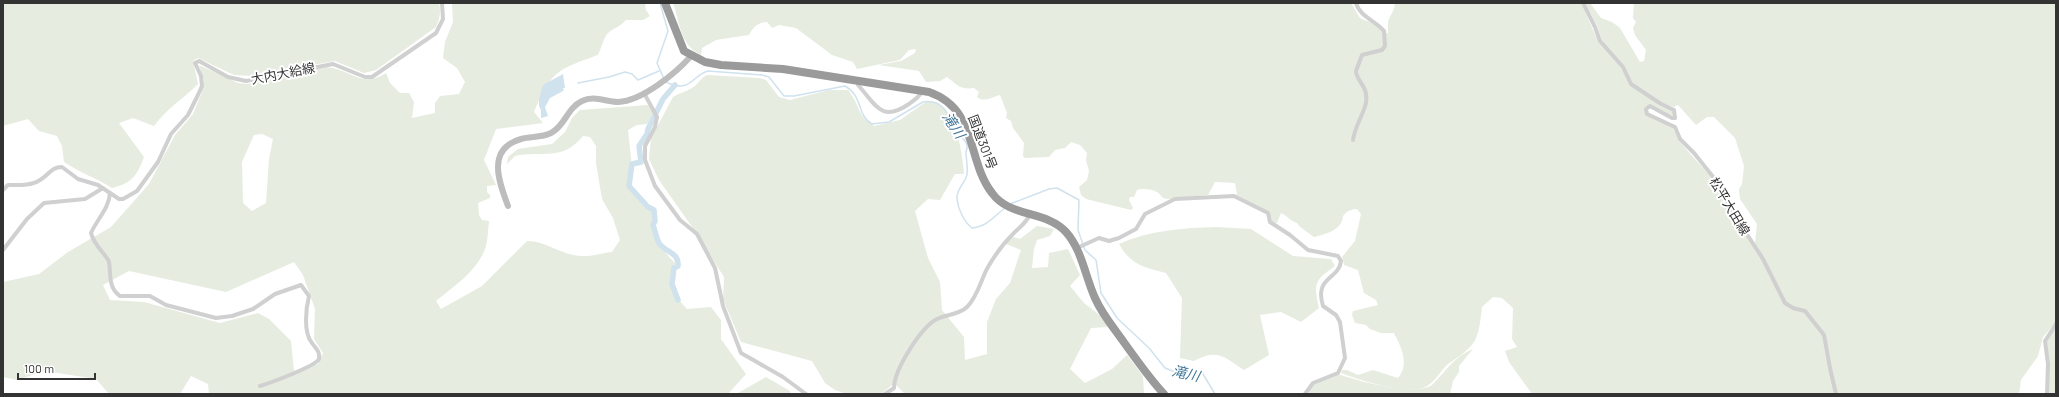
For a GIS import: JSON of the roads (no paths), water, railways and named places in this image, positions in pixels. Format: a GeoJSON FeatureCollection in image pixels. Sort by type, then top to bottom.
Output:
{"type":"FeatureCollection","features":[{"type":"Feature","properties":{"kind":"highway","name":"国道301号"},"geometry":{"type":"LineString","coordinates":[[665,3],[684,51],[691,56],[714,65],[769,67],[922,91],[945,99],[957,110],[969,135],[987,186],[996,199],[1008,207],[1052,221],[1061,227],[1076,248],[1094,297],[1104,314],[1164,394]]}},
{"type":"Feature","properties":{"kind":"street","name":"大内大給線"},"geometry":{"type":"LineString","coordinates":[[110,193],[119,199],[123,199],[137,191],[149,175],[171,134],[188,115],[198,96],[202,86],[201,76],[195,63],[198,61],[204,62],[221,74],[240,80],[250,80],[333,64],[365,77],[372,77],[436,33],[443,19],[442,3]]}},
{"type":"Feature","properties":{"kind":"street"},"geometry":{"type":"LineString","coordinates":[[1353,140],[1355,129],[1366,101],[1364,89],[1356,71],[1362,55],[1382,50],[1385,44],[1384,31],[1359,11],[1356,3]]}},
{"type":"Feature","properties":{"kind":"street","name":"松平大田線"},"geometry":{"type":"LineString","coordinates":[[1583,3],[1600,41],[1623,67],[1631,84],[1661,104],[1674,110],[1676,115],[1675,118],[1672,118],[1650,106],[1646,109],[1647,114],[1675,127],[1680,139],[1694,152],[1718,183],[1728,206],[1763,259],[1785,303],[1793,308],[1802,309],[1805,311],[1824,335],[1836,394]]}},
{"type":"Feature","properties":{"kind":"street"},"geometry":{"type":"LineString","coordinates":[[508,206],[497,172],[500,156],[511,144],[520,140],[540,137],[554,131],[576,104],[584,100],[591,98],[610,101],[625,101],[644,92],[670,76],[691,56]]}},
{"type":"Feature","properties":{"kind":"street"},"geometry":{"type":"LineString","coordinates":[[857,80],[858,85],[878,109],[886,112],[894,113],[900,110],[918,97],[922,91]]}},
{"type":"Feature","properties":{"kind":"street"},"geometry":{"type":"LineString","coordinates":[[644,92],[657,117],[655,127],[644,150],[652,180],[680,220],[697,234],[715,268],[723,306],[741,353],[783,377],[806,394]]}},
{"type":"Feature","properties":{"kind":"street"},"geometry":{"type":"LineString","coordinates":[[3,190],[8,185],[29,184],[40,180],[57,167],[67,169],[78,179],[103,188],[110,193],[107,208],[97,220],[91,233],[94,243],[108,261],[112,284],[115,292],[120,296],[150,296],[166,305],[216,318],[232,316],[253,309],[275,294],[302,285],[309,296],[305,311],[306,324],[311,342],[319,352],[319,359],[315,365],[297,371],[281,380],[260,386]]}},
{"type":"Feature","properties":{"kind":"street"},"geometry":{"type":"LineString","coordinates":[[3,250],[27,219],[44,203],[85,199],[103,188]]}},
{"type":"Feature","properties":{"kind":"street"},"geometry":{"type":"LineString","coordinates":[[1076,248],[1098,238],[1109,241],[1120,238],[1136,229],[1145,214],[1175,199],[1238,196],[1268,213],[1270,222],[1290,235],[1303,248],[1316,253],[1340,257],[1340,268],[1328,277],[1321,291],[1323,306],[1336,315],[1340,322],[1346,354],[1338,372],[1313,383],[1305,394]]}},
{"type":"Feature","properties":{"kind":"street"},"geometry":{"type":"LineString","coordinates":[[885,394],[894,388],[895,379],[904,361],[924,329],[938,318],[959,312],[974,299],[981,278],[1008,239],[1028,219],[1030,214]]}},
{"type":"Feature","properties":{"kind":"street"},"geometry":{"type":"LineString","coordinates":[[2047,394],[2048,364],[2045,341],[2056,324]]}},
{"type":"Feature","properties":{"kind":"water"},"geometry":{"type":"Polygon","coordinates":[[[563,74],[565,88],[562,88],[564,89],[563,91],[550,98],[545,107],[548,116],[541,118],[539,100],[543,85],[563,74]]]}},
{"type":"Feature","properties":{"kind":"waterway","name":"滝川"},"geometry":{"type":"LineString","coordinates":[[660,3],[668,31],[657,63],[664,79]]}},
{"type":"Feature","properties":{"kind":"waterway"},"geometry":{"type":"LineString","coordinates":[[578,83],[609,77],[625,72],[632,74],[638,80],[659,71]]}},
{"type":"Feature","properties":{"kind":"waterway","name":"滝川"},"geometry":{"type":"LineString","coordinates":[[666,82],[674,85],[686,85],[708,71],[762,75],[769,77],[784,96],[794,96],[845,86],[855,95],[864,116],[872,124],[889,122],[923,102],[937,103],[946,111],[958,134],[967,144],[967,174],[957,195],[959,207],[964,219],[972,228],[982,226],[1005,208]]}},
{"type":"Feature","properties":{"kind":"waterway"},"geometry":{"type":"LineString","coordinates":[[675,85],[663,99],[647,134],[639,146],[641,162],[632,164],[629,186],[648,207],[654,210],[655,221],[653,225],[659,243],[674,255],[678,261],[678,266],[674,268],[672,284],[678,300]]}},
{"type":"Feature","properties":{"kind":"waterway","name":"滝川"},"geometry":{"type":"LineString","coordinates":[[1010,204],[1049,189],[1057,188],[1079,200],[1078,230],[1085,250],[1096,260],[1101,293],[1117,318],[1149,348],[1165,368],[1183,375],[1197,372],[1203,374],[1215,394]]}}]}
